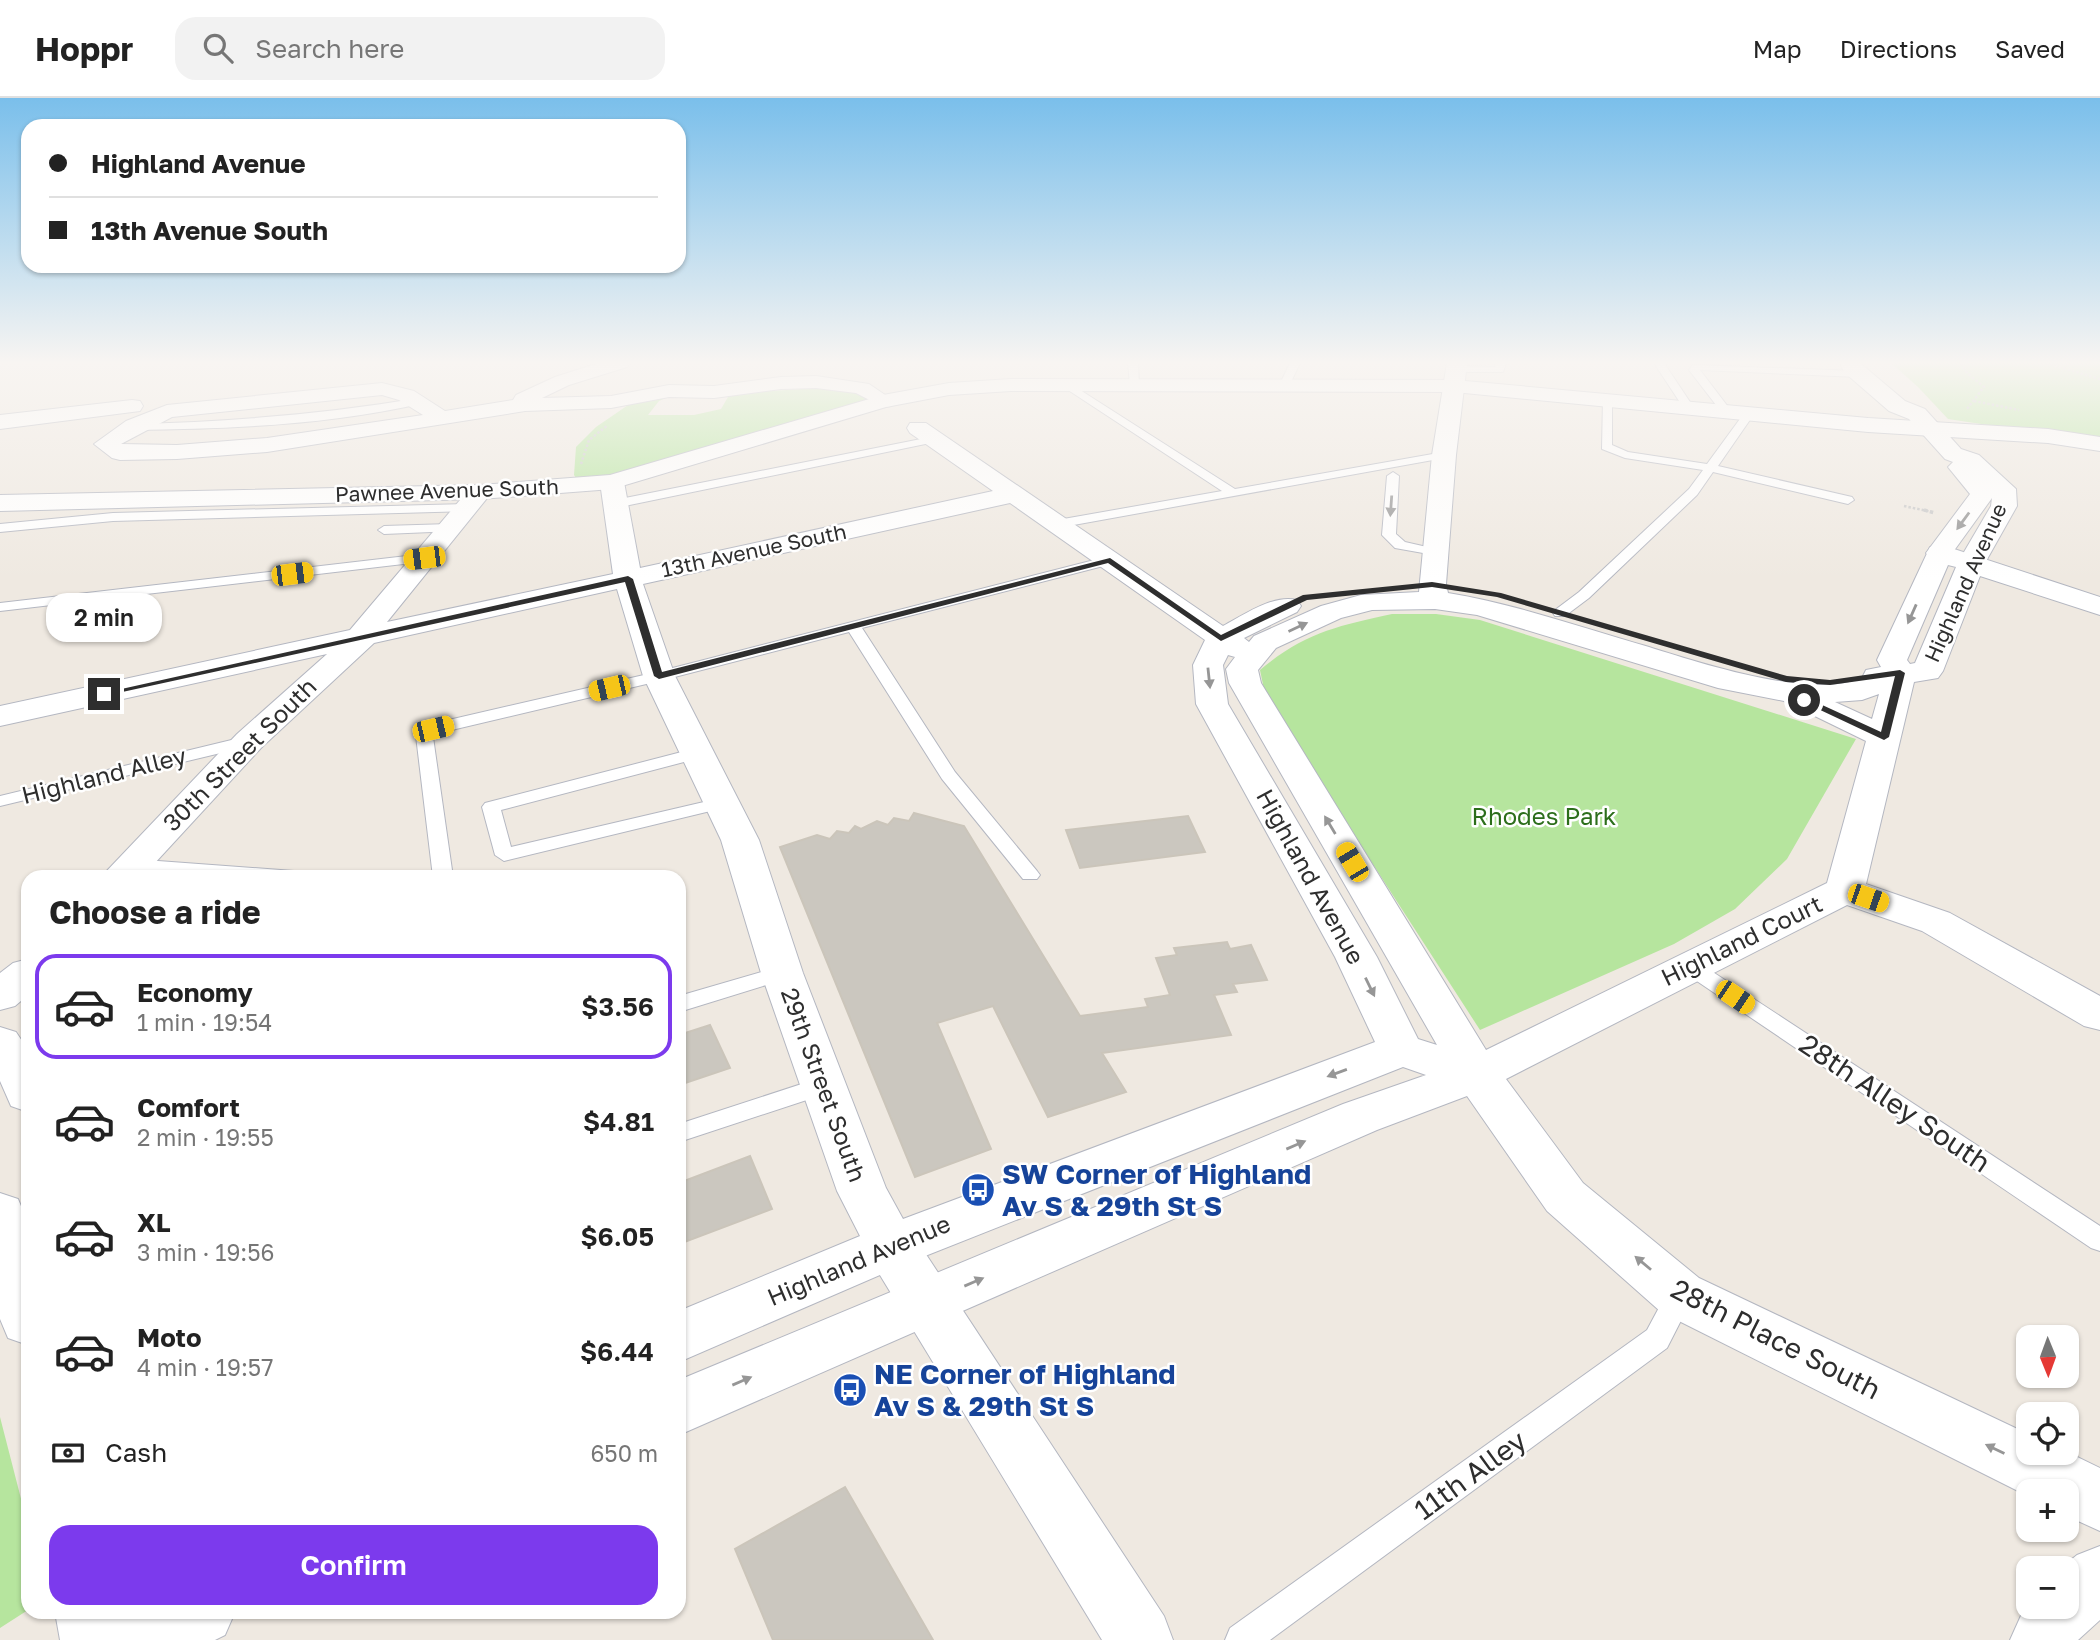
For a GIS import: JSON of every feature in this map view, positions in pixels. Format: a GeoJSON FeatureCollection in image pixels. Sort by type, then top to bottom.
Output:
{"type":"FeatureCollection","features":[{"type":"Feature","properties":{"kind":"street"},"geometry":{"type":"LineString","coordinates":[[114,435],[105,444],[120,453],[190,451],[336,435]]}},
{"type":"Feature","properties":{"kind":"street","name":"Pawnee Avenue South"},"geometry":{"type":"LineString","coordinates":[[0,503],[466,509],[602,485],[769,435]]}},
{"type":"Feature","properties":{"kind":"street"},"geometry":{"type":"LineString","coordinates":[[928,435],[1221,638],[1254,655]]}},
{"type":"Feature","properties":{"kind":"street"},"geometry":{"type":"LineString","coordinates":[[1434,579],[1435,467],[1442,435]]}},
{"type":"Feature","properties":{"kind":"street","name":"Highland Avenue"},"geometry":{"type":"LineString","coordinates":[[686,1334],[891,1246],[1401,1050],[1356,957],[1212,705],[1208,665],[1221,638],[1306,597],[1434,579],[1786,679],[1830,682],[1927,671],[1971,564],[2004,506],[2004,489],[1971,460],[1954,454],[1936,435]]}},
{"type":"Feature","properties":{"kind":"street","name":"Pawnee Avenue South"},"geometry":{"type":"LineString","coordinates":[[2039,435],[2100,444]]}},
{"type":"Feature","properties":{"kind":"street","name":"Highland Avenue"},"geometry":{"type":"LineString","coordinates":[[1900,673],[1892,660],[1939,553],[1982,494],[1970,476],[1949,458],[1954,454]]}},
{"type":"Feature","properties":{"kind":"street","name":"29th Street South"},"geometry":{"type":"LineString","coordinates":[[602,485],[659,676],[740,840],[782,973],[862,1191],[891,1246],[1140,1640]]}},
{"type":"Feature","properties":{"kind":"street","name":"13th Avenue South"},"geometry":{"type":"LineString","coordinates":[[0,716],[1016,494]]}},
{"type":"Feature","properties":{"kind":"street","name":"30th Street South"},"geometry":{"type":"LineString","coordinates":[[127,870],[249,741],[363,637],[364,632],[466,509]]}},
{"type":"Feature","properties":{"kind":"street"},"geometry":{"type":"LineString","coordinates":[[1939,553],[2098,603]]}},
{"type":"Feature","properties":{"kind":"street","name":"Highland Avenue"},"geometry":{"type":"LineString","coordinates":[[1434,579],[1481,607],[1729,681],[1786,692],[1833,693],[1862,690],[1900,673]]}},
{"type":"Feature","properties":{"kind":"street","name":"Highland Avenue"},"geometry":{"type":"LineString","coordinates":[[1434,579],[1331,612],[1265,642],[1242,669],[1245,683],[1477,1074]]}},
{"type":"Feature","properties":{"kind":"street","name":"Highland Court"},"geometry":{"type":"LineString","coordinates":[[1477,1074],[1845,890],[1900,673]]}},
{"type":"Feature","properties":{"kind":"street","name":"Highland Avenue"},"geometry":{"type":"LineString","coordinates":[[1786,692],[1884,737]]}},
{"type":"Feature","properties":{"kind":"street"},"geometry":{"type":"LineString","coordinates":[[1845,890],[1936,922],[2100,1015]]}},
{"type":"Feature","properties":{"kind":"street"},"geometry":{"type":"LineString","coordinates":[[0,995],[21,978]]}},
{"type":"Feature","properties":{"kind":"street"},"geometry":{"type":"LineString","coordinates":[[0,1043],[21,1076]]}},
{"type":"Feature","properties":{"kind":"street"},"geometry":{"type":"LineString","coordinates":[[1401,1050],[1477,1074]]}},
{"type":"Feature","properties":{"kind":"street"},"geometry":{"type":"LineString","coordinates":[[686,1405],[1360,1117],[1477,1074]]}},
{"type":"Feature","properties":{"kind":"street","name":"28th Place South"},"geometry":{"type":"LineString","coordinates":[[1477,1074],[1565,1197],[1680,1295],[2100,1500]]}},
{"type":"Feature","properties":{"kind":"street"},"geometry":{"type":"LineString","coordinates":[[0,1214],[21,1294]]}},
{"type":"Feature","properties":{"kind":"street"},"geometry":{"type":"LineString","coordinates":[[2079,1595],[2100,1578]]}},
{"type":"Feature","properties":{"kind":"street"},"geometry":{"type":"LineString","coordinates":[[89,1619],[93,1640]]}},
{"type":"Feature","properties":{"kind":"street"},"geometry":{"type":"LineString","coordinates":[[109,1640],[124,1619]]}},
{"type":"Feature","properties":{"kind":"street"},"geometry":{"type":"LineString","coordinates":[[137,1640],[186,1619]]}},
{"type":"Feature","properties":{"kind":"street"},"geometry":{"type":"LineString","coordinates":[[2043,1640],[2054,1619]]}},
{"type":"Feature","properties":{"kind":"lane"},"geometry":{"type":"LineString","coordinates":[[602,485],[921,435]]}},
{"type":"Feature","properties":{"kind":"lane"},"geometry":{"type":"LineString","coordinates":[[1144,435],[1233,493]]}},
{"type":"Feature","properties":{"kind":"lane"},"geometry":{"type":"LineString","coordinates":[[1606,435],[1606,447],[1625,455],[1711,468],[1848,500]]}},
{"type":"Feature","properties":{"kind":"lane"},"geometry":{"type":"LineString","coordinates":[[1560,613],[1584,595],[1693,492],[1734,435]]}},
{"type":"Feature","properties":{"kind":"lane"},"geometry":{"type":"LineString","coordinates":[[1057,524],[1355,471],[1435,467]]}},
{"type":"Feature","properties":{"kind":"lane"},"geometry":{"type":"LineString","coordinates":[[1341,486],[1435,467]]}},
{"type":"Feature","properties":{"kind":"lane"},"geometry":{"type":"LineString","coordinates":[[1355,471],[1372,480]]}},
{"type":"Feature","properties":{"kind":"lane"},"geometry":{"type":"LineString","coordinates":[[1393,476],[1389,536],[1434,579]]}},
{"type":"Feature","properties":{"kind":"lane"},"geometry":{"type":"LineString","coordinates":[[0,528],[113,517],[466,509]]}},
{"type":"Feature","properties":{"kind":"lane"},"geometry":{"type":"LineString","coordinates":[[384,530],[466,509]]}},
{"type":"Feature","properties":{"kind":"lane"},"geometry":{"type":"LineString","coordinates":[[0,607],[424,558]]}},
{"type":"Feature","properties":{"kind":"lane"},"geometry":{"type":"LineString","coordinates":[[442,870],[424,736],[433,729],[659,676],[1110,561]]}},
{"type":"Feature","properties":{"kind":"lane"},"geometry":{"type":"LineString","coordinates":[[853,625],[948,775],[1030,875]]}},
{"type":"Feature","properties":{"kind":"lane","name":"Highland Alley"},"geometry":{"type":"LineString","coordinates":[[0,802],[249,741]]}},
{"type":"Feature","properties":{"kind":"lane"},"geometry":{"type":"LineString","coordinates":[[697,753],[491,807],[504,855],[721,803]]}},
{"type":"Feature","properties":{"kind":"lane","name":"28th Alley South"},"geometry":{"type":"LineString","coordinates":[[1689,967],[2100,1241]]}},
{"type":"Feature","properties":{"kind":"lane"},"geometry":{"type":"LineString","coordinates":[[686,1002],[782,973]]}},
{"type":"Feature","properties":{"kind":"lane"},"geometry":{"type":"LineString","coordinates":[[686,1131],[823,1086]]}},
{"type":"Feature","properties":{"kind":"lane","name":"11th Alley"},"geometry":{"type":"LineString","coordinates":[[1242,1640],[1657,1339],[1680,1295]]}},
{"type":"Feature","properties":{"kind":"path"},"geometry":{"type":"LineString","coordinates":[[594,435],[582,449],[602,485]]}},
{"type":"Feature","properties":{"kind":"path"},"geometry":{"type":"LineString","coordinates":[[1904,506],[1935,513]]}},
{"type":"Feature","properties":{"kind":"green space"},"geometry":{"type":"Polygon","coordinates":[[[588,435],[770,435],[690,459],[614,474],[576,478],[576,447],[588,435]]]}},
{"type":"Feature","properties":{"kind":"green space"},"geometry":{"type":"Polygon","coordinates":[[[2053,435],[2100,435],[2100,442],[2053,435]]]}},
{"type":"Feature","properties":{"kind":"green space","name":"Rhodes Park"},"geometry":{"type":"Polygon","coordinates":[[[1392,614],[1436,614],[1480,620],[1856,739],[1787,859],[1735,909],[1674,944],[1480,1030],[1266,699],[1260,670],[1276,657],[1322,633],[1392,614]]]}},
{"type":"Feature","properties":{"kind":"green space"},"geometry":{"type":"Polygon","coordinates":[[[0,1417],[21,1499],[21,1614],[0,1628],[0,1417]]]}},
{"type":"Feature","properties":{"kind":"building"},"geometry":{"type":"Polygon","coordinates":[[[914,813],[964,826],[1080,1016],[1148,1007],[1145,999],[1170,995],[1156,958],[1177,955],[1174,948],[1227,942],[1230,949],[1251,945],[1267,980],[1233,984],[1237,992],[1214,995],[1231,1035],[1102,1053],[1126,1092],[1048,1117],[993,1006],[937,1023],[991,1149],[915,1177],[780,847],[817,835],[830,839],[837,831],[849,833],[855,826],[861,829],[877,821],[888,825],[894,818],[909,821],[914,813]]]}},
{"type":"Feature","properties":{"kind":"building"},"geometry":{"type":"Polygon","coordinates":[[[1188,816],[1205,852],[1080,868],[1066,830],[1188,816]]]}},
{"type":"Feature","properties":{"kind":"building"},"geometry":{"type":"Polygon","coordinates":[[[710,1025],[730,1068],[686,1083],[686,1033],[710,1025]]]}},
{"type":"Feature","properties":{"kind":"building"},"geometry":{"type":"Polygon","coordinates":[[[750,1156],[772,1209],[686,1241],[686,1180],[750,1156]]]}},
{"type":"Feature","properties":{"kind":"building"},"geometry":{"type":"Polygon","coordinates":[[[845,1487],[933,1640],[773,1640],[735,1549],[845,1487]]]}},
{"type":"Feature","properties":{"kind":"place","name":"SW Corner of Highland Av S & 29th St S"},"geometry":{"type":"Point","coordinates":[978,1190]}},
{"type":"Feature","properties":{"kind":"place","name":"NE Corner of Highland Av S & 29th St S"},"geometry":{"type":"Point","coordinates":[850,1390]}},
{"type":"Feature","properties":{"kind":"route"},"geometry":{"type":"LineString","coordinates":[[104,694],[628,579],[659,676],[1110,561],[1221,638],[1306,597],[1363,589],[1432,584],[1498,595],[1786,679],[1830,682],[1900,673],[1884,737],[1804,700]]}}]}
